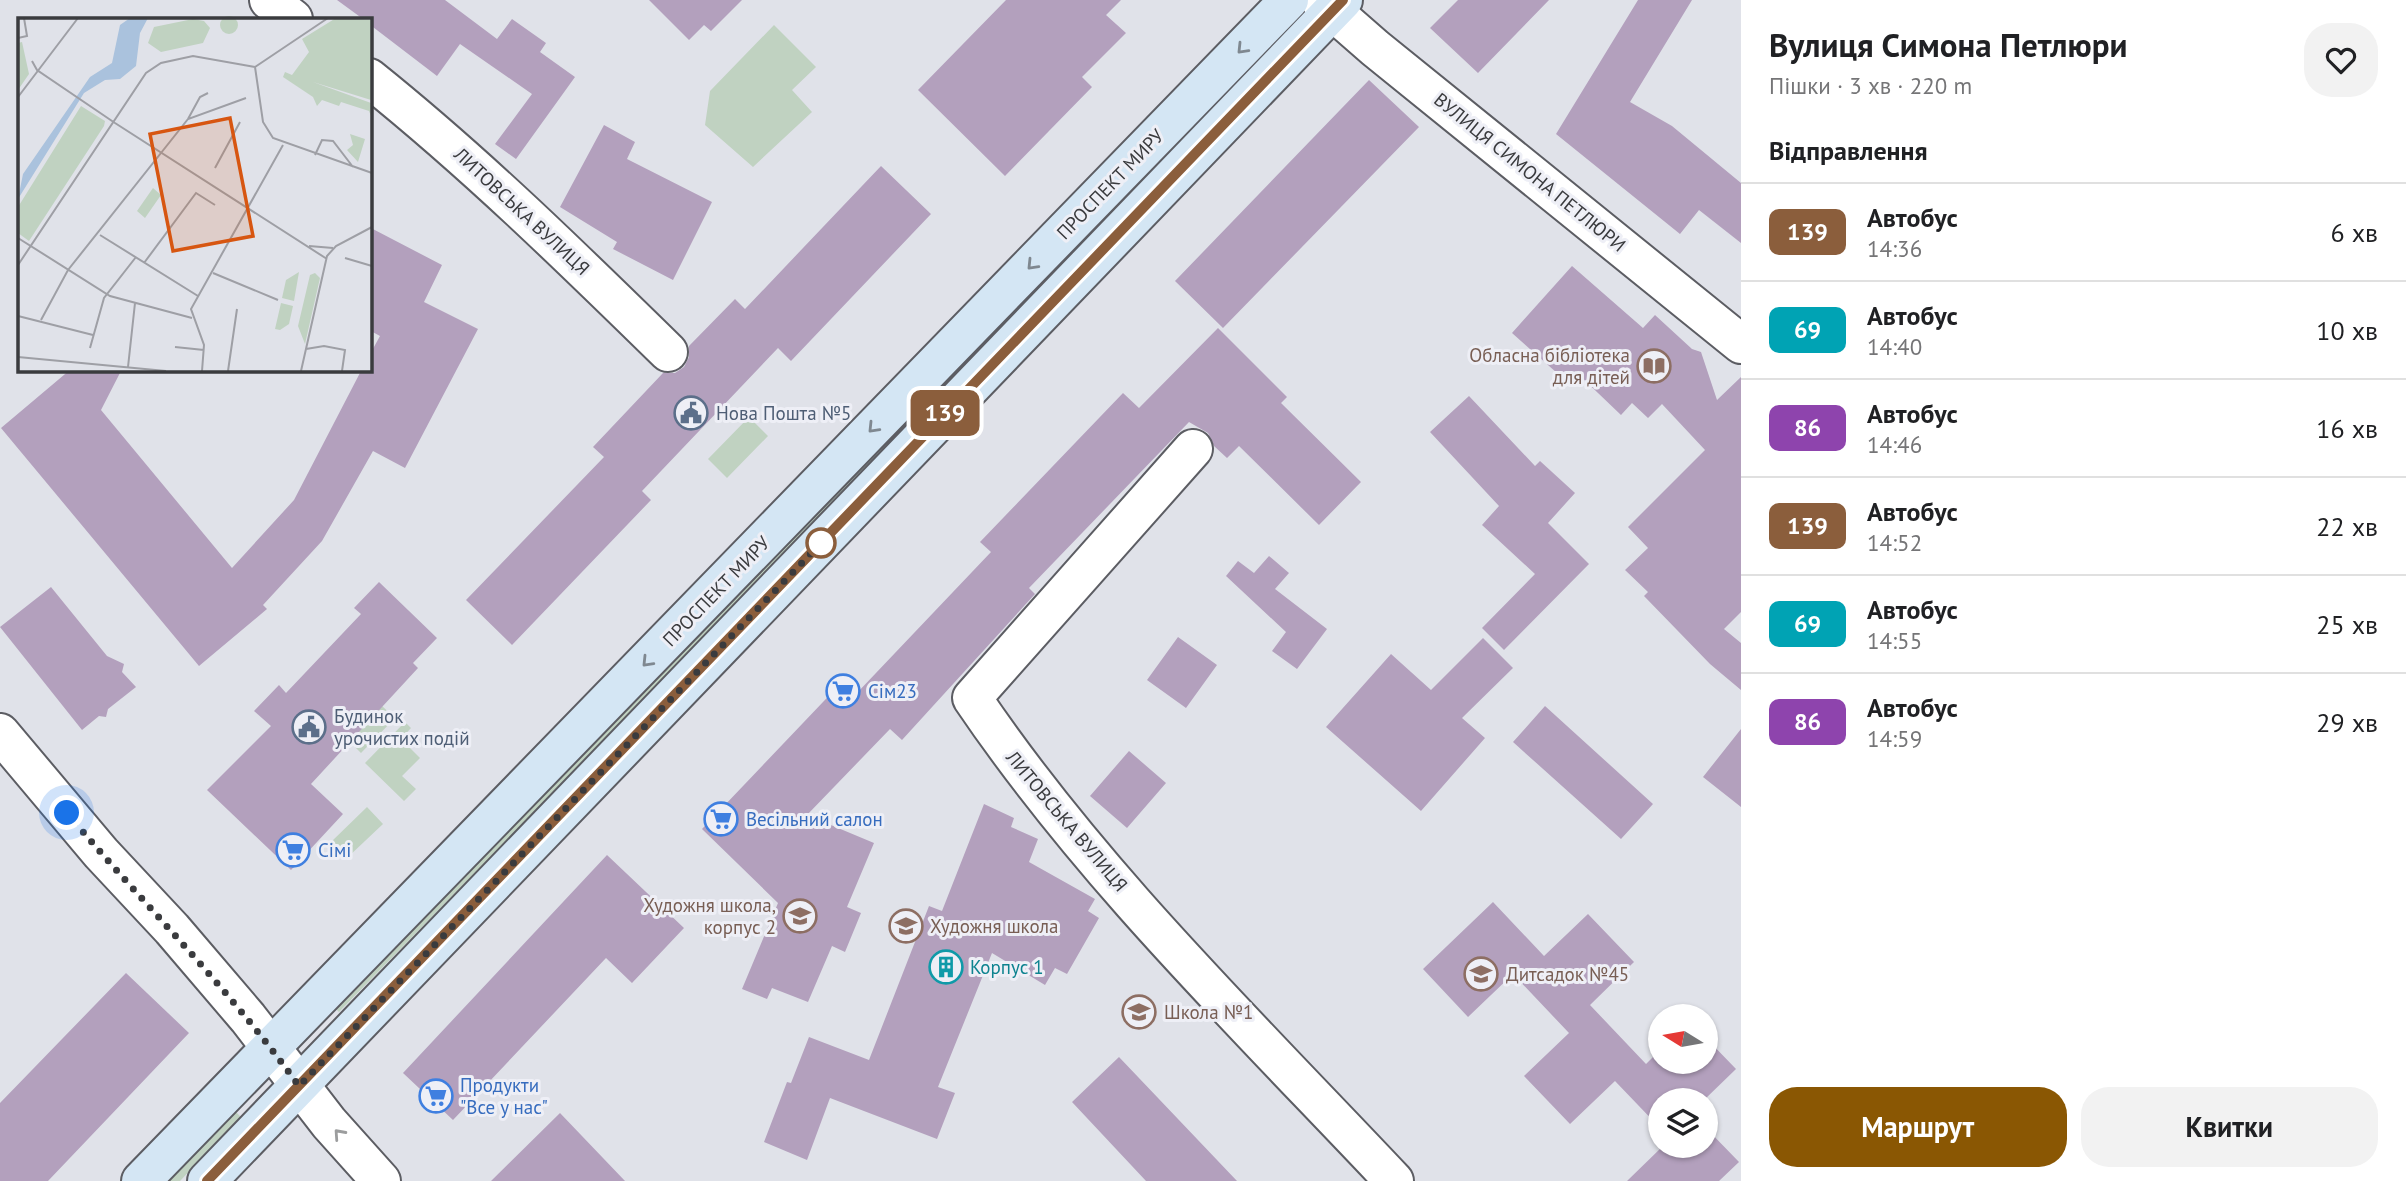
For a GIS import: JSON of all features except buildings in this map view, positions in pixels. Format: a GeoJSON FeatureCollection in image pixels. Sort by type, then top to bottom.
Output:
{"type":"FeatureCollection","features":[{"type":"Feature","properties":{"kind":"street"},"geometry":{"type":"LineString","coordinates":[[269,0],[292,18]]}},
{"type":"Feature","properties":{"kind":"street","name":"ПРОСПЕКТ МИРУ"},"geometry":{"type":"LineString","coordinates":[[141,1181],[1289,0]]}},
{"type":"Feature","properties":{"kind":"street","name":"ПРОСПЕКТ МИРУ"},"geometry":{"type":"LineString","coordinates":[[207,1181],[1332,4]]}},
{"type":"Feature","properties":{"kind":"street","name":"ВУЛИЦЯ СИМОНА ПЕТЛЮРИ"},"geometry":{"type":"LineString","coordinates":[[1332,4],[1741,344]]}},
{"type":"Feature","properties":{"kind":"street","name":"ЛИТОВСЬКА ВУЛИЦЯ"},"geometry":{"type":"LineString","coordinates":[[371,80],[519,206],[668,352]]}},
{"type":"Feature","properties":{"kind":"street","name":"ЛИТОВСЬКА ВУЛИЦЯ"},"geometry":{"type":"LineString","coordinates":[[1193,449],[972,698],[1010,755],[1156,928],[1394,1181]]}},
{"type":"Feature","properties":{"kind":"street"},"geometry":{"type":"LineString","coordinates":[[0,733],[101,853],[172,929],[272,1048],[299,1086],[381,1181]]}},
{"type":"Feature","properties":{"kind":"green space"},"geometry":{"type":"Polygon","coordinates":[[[774,25],[816,67],[792,90],[812,112],[753,167],[705,125],[710,91],[774,25]]]}},
{"type":"Feature","properties":{"kind":"green space"},"geometry":{"type":"Polygon","coordinates":[[[1272,42],[1279,48],[339,1012],[333,1006],[1272,42]]]}},
{"type":"Feature","properties":{"kind":"green space"},"geometry":{"type":"Polygon","coordinates":[[[749,417],[768,436],[727,478],[708,459],[749,417]]]}},
{"type":"Feature","properties":{"kind":"green space"},"geometry":{"type":"Polygon","coordinates":[[[382,706],[395,718],[361,753],[350,742],[355,737],[347,730],[382,706]]]}},
{"type":"Feature","properties":{"kind":"green space"},"geometry":{"type":"Polygon","coordinates":[[[405,722],[411,728],[401,739],[420,758],[402,776],[416,789],[404,801],[365,763],[405,722]]]}},
{"type":"Feature","properties":{"kind":"green space"},"geometry":{"type":"Polygon","coordinates":[[[367,807],[383,824],[347,858],[331,842],[367,807]]]}},
{"type":"Feature","properties":{"kind":"green space"},"geometry":{"type":"Polygon","coordinates":[[[236,1112],[241,1117],[180,1181],[169,1181],[236,1112]]]}},
{"type":"Feature","properties":{"kind":"bus line","name":"139"},"geometry":{"type":"LineString","coordinates":[[207,1181],[1343,0]]}},
{"type":"Feature","properties":{"kind":"place","name":"Обласна бібліотека для дітей"},"geometry":{"type":"Point","coordinates":[1654,366]}},
{"type":"Feature","properties":{"kind":"place","name":"Нова Пошта №5"},"geometry":{"type":"Point","coordinates":[691,413]}},
{"type":"Feature","properties":{"kind":"place","name":"Сім23"},"geometry":{"type":"Point","coordinates":[843,691]}},
{"type":"Feature","properties":{"kind":"place","name":"Будинок урочистих подій"},"geometry":{"type":"Point","coordinates":[309,727]}},
{"type":"Feature","properties":{"kind":"place","name":"Весільний салон"},"geometry":{"type":"Point","coordinates":[721,819]}},
{"type":"Feature","properties":{"kind":"place","name":"Сімі"},"geometry":{"type":"Point","coordinates":[293,850]}},
{"type":"Feature","properties":{"kind":"place","name":"Художня школа, корпус 2"},"geometry":{"type":"Point","coordinates":[800,916]}},
{"type":"Feature","properties":{"kind":"place","name":"Художня школа"},"geometry":{"type":"Point","coordinates":[906,926]}},
{"type":"Feature","properties":{"kind":"place","name":"Корпус 1"},"geometry":{"type":"Point","coordinates":[946,967]}},
{"type":"Feature","properties":{"kind":"place","name":"Дитсадок №45"},"geometry":{"type":"Point","coordinates":[1481,974]}},
{"type":"Feature","properties":{"kind":"place","name":"Школа №1"},"geometry":{"type":"Point","coordinates":[1139,1012]}},
{"type":"Feature","properties":{"kind":"place","name":"Продукти \"Все у нас\""},"geometry":{"type":"Point","coordinates":[436,1096]}},
{"type":"Feature","properties":{"kind":"route"},"geometry":{"type":"LineString","coordinates":[[67,813],[248,1018],[299,1086],[821,543]]}}]}
